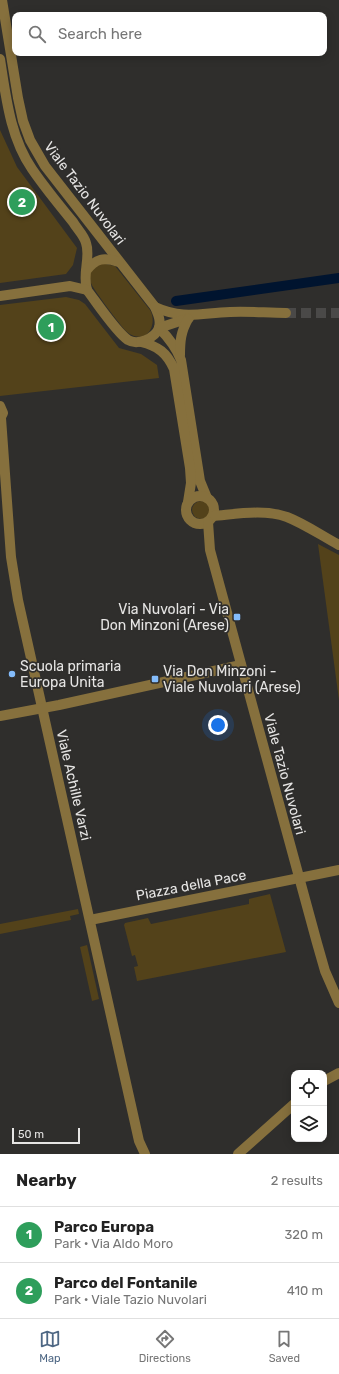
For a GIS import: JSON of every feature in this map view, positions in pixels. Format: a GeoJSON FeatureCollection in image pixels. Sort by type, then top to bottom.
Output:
{"type":"FeatureCollection","features":[{"type":"Feature","properties":{"kind":"street","name":"Viale Tazio Nuvolari"},"geometry":{"type":"LineString","coordinates":[[2,0],[18,98],[23,121],[30,140],[45,166],[154,307],[160,320],[159,328],[174,345],[181,360],[200,481],[210,501]]}},
{"type":"Feature","properties":{"kind":"street","name":"Viale Tazio Nuvolari"},"geometry":{"type":"LineString","coordinates":[[0,60],[9,115],[23,155],[84,238],[88,249],[85,273],[87,290],[120,333],[131,342],[141,342],[153,345],[165,353],[171,361],[174,369],[190,468],[191,483],[188,502]]}},
{"type":"Feature","properties":{"kind":"street","name":"Viale Tazio Nuvolari"},"geometry":{"type":"LineString","coordinates":[[85,273],[93,263],[102,259],[110,259],[119,262]]}},
{"type":"Feature","properties":{"kind":"street"},"geometry":{"type":"LineString","coordinates":[[70,286],[85,273]]}},
{"type":"Feature","properties":{"kind":"street"},"geometry":{"type":"LineString","coordinates":[[0,296],[70,286],[87,290]]}},
{"type":"Feature","properties":{"kind":"street"},"geometry":{"type":"LineString","coordinates":[[154,307],[182,316],[231,312],[286,313]]}},
{"type":"Feature","properties":{"kind":"street"},"geometry":{"type":"LineString","coordinates":[[141,342],[154,335],[159,328],[199,315]]}},
{"type":"Feature","properties":{"kind":"street"},"geometry":{"type":"LineString","coordinates":[[181,360],[180,335],[188,319]]}},
{"type":"Feature","properties":{"kind":"street","name":"Viale Achille Varzi"},"geometry":{"type":"LineString","coordinates":[[0,406],[3,413],[0,419],[12,569],[139,1141],[145,1154]]}},
{"type":"Feature","properties":{"kind":"street"},"geometry":{"type":"LineString","coordinates":[[210,501],[214,511],[211,519],[205,524],[197,524],[189,519],[186,506],[188,502],[199,496],[246,513]]}},
{"type":"Feature","properties":{"kind":"street"},"geometry":{"type":"LineString","coordinates":[[211,519],[246,513],[264,513],[287,518],[339,545]]}},
{"type":"Feature","properties":{"kind":"street","name":"Viale Tazio Nuvolari"},"geometry":{"type":"LineString","coordinates":[[210,550],[211,519]]}},
{"type":"Feature","properties":{"kind":"street","name":"Viale Tazio Nuvolari"},"geometry":{"type":"LineString","coordinates":[[197,524],[210,550],[325,971],[339,1003]]}},
{"type":"Feature","properties":{"kind":"street"},"geometry":{"type":"LineString","coordinates":[[0,716],[241,665]]}},
{"type":"Feature","properties":{"kind":"street","name":"Piazza della Pace"},"geometry":{"type":"LineString","coordinates":[[90,920],[339,870]]}},
{"type":"Feature","properties":{"kind":"street"},"geometry":{"type":"LineString","coordinates":[[327,1079],[337,1071]]}},
{"type":"Feature","properties":{"kind":"street"},"geometry":{"type":"LineString","coordinates":[[238,1154],[292,1106]]}},
{"type":"Feature","properties":{"kind":"shaded area"},"geometry":{"type":"Polygon","coordinates":[[[0,130],[17,167],[77,248],[73,265],[66,274],[0,283],[0,130]]]}},
{"type":"Feature","properties":{"kind":"shaded area"},"geometry":{"type":"Polygon","coordinates":[[[101,263],[115,266],[150,310],[153,320],[152,325],[151,329],[144,336],[134,336],[126,331],[107,307],[91,283],[91,272],[101,263]]]}},
{"type":"Feature","properties":{"kind":"shaded area"},"geometry":{"type":"Polygon","coordinates":[[[66,297],[79,300],[85,304],[119,348],[141,354],[157,365],[159,378],[0,396],[0,305],[66,297]]]}},
{"type":"Feature","properties":{"kind":"shaded area"},"geometry":{"type":"Polygon","coordinates":[[[201,501],[207,504],[210,510],[207,516],[201,519],[195,516],[192,510],[195,504],[201,501]]]}},
{"type":"Feature","properties":{"kind":"shaded area"},"geometry":{"type":"Polygon","coordinates":[[[318,544],[339,555],[339,700],[318,544]]]}},
{"type":"Feature","properties":{"kind":"shaded area"},"geometry":{"type":"Polygon","coordinates":[[[270,894],[286,952],[137,981],[134,967],[138,966],[135,955],[132,956],[124,925],[125,923],[148,918],[151,924],[249,904],[249,899],[270,894]]]}},
{"type":"Feature","properties":{"kind":"shaded area"},"geometry":{"type":"Polygon","coordinates":[[[78,909],[79,914],[70,916],[71,920],[0,934],[0,924],[78,909]]]}},
{"type":"Feature","properties":{"kind":"shaded area"},"geometry":{"type":"Polygon","coordinates":[[[87,945],[99,999],[92,1001],[80,947],[87,945]]]}},
{"type":"Feature","properties":{"kind":"waterway"},"geometry":{"type":"LineString","coordinates":[[176,301],[339,278]]}},
{"type":"Feature","properties":{"kind":"tunnel"},"geometry":{"type":"LineString","coordinates":[[286,313],[339,313]]}},
{"type":"Feature","properties":{"kind":"place","name":"Parco del Fontanile"},"geometry":{"type":"Point","coordinates":[22,202]}},
{"type":"Feature","properties":{"kind":"place","name":"Parco Europa"},"geometry":{"type":"Point","coordinates":[51,327]}},
{"type":"Feature","properties":{"kind":"place","name":"Via Nuvolari - Via Don Minzoni (Arese)"},"geometry":{"type":"Point","coordinates":[237,617]}},
{"type":"Feature","properties":{"kind":"place","name":"Scuola primaria Europa Unita"},"geometry":{"type":"Point","coordinates":[12,674]}},
{"type":"Feature","properties":{"kind":"place","name":"Via Don Minzoni - Viale Nuvolari (Arese)"},"geometry":{"type":"Point","coordinates":[155,679]}}]}
